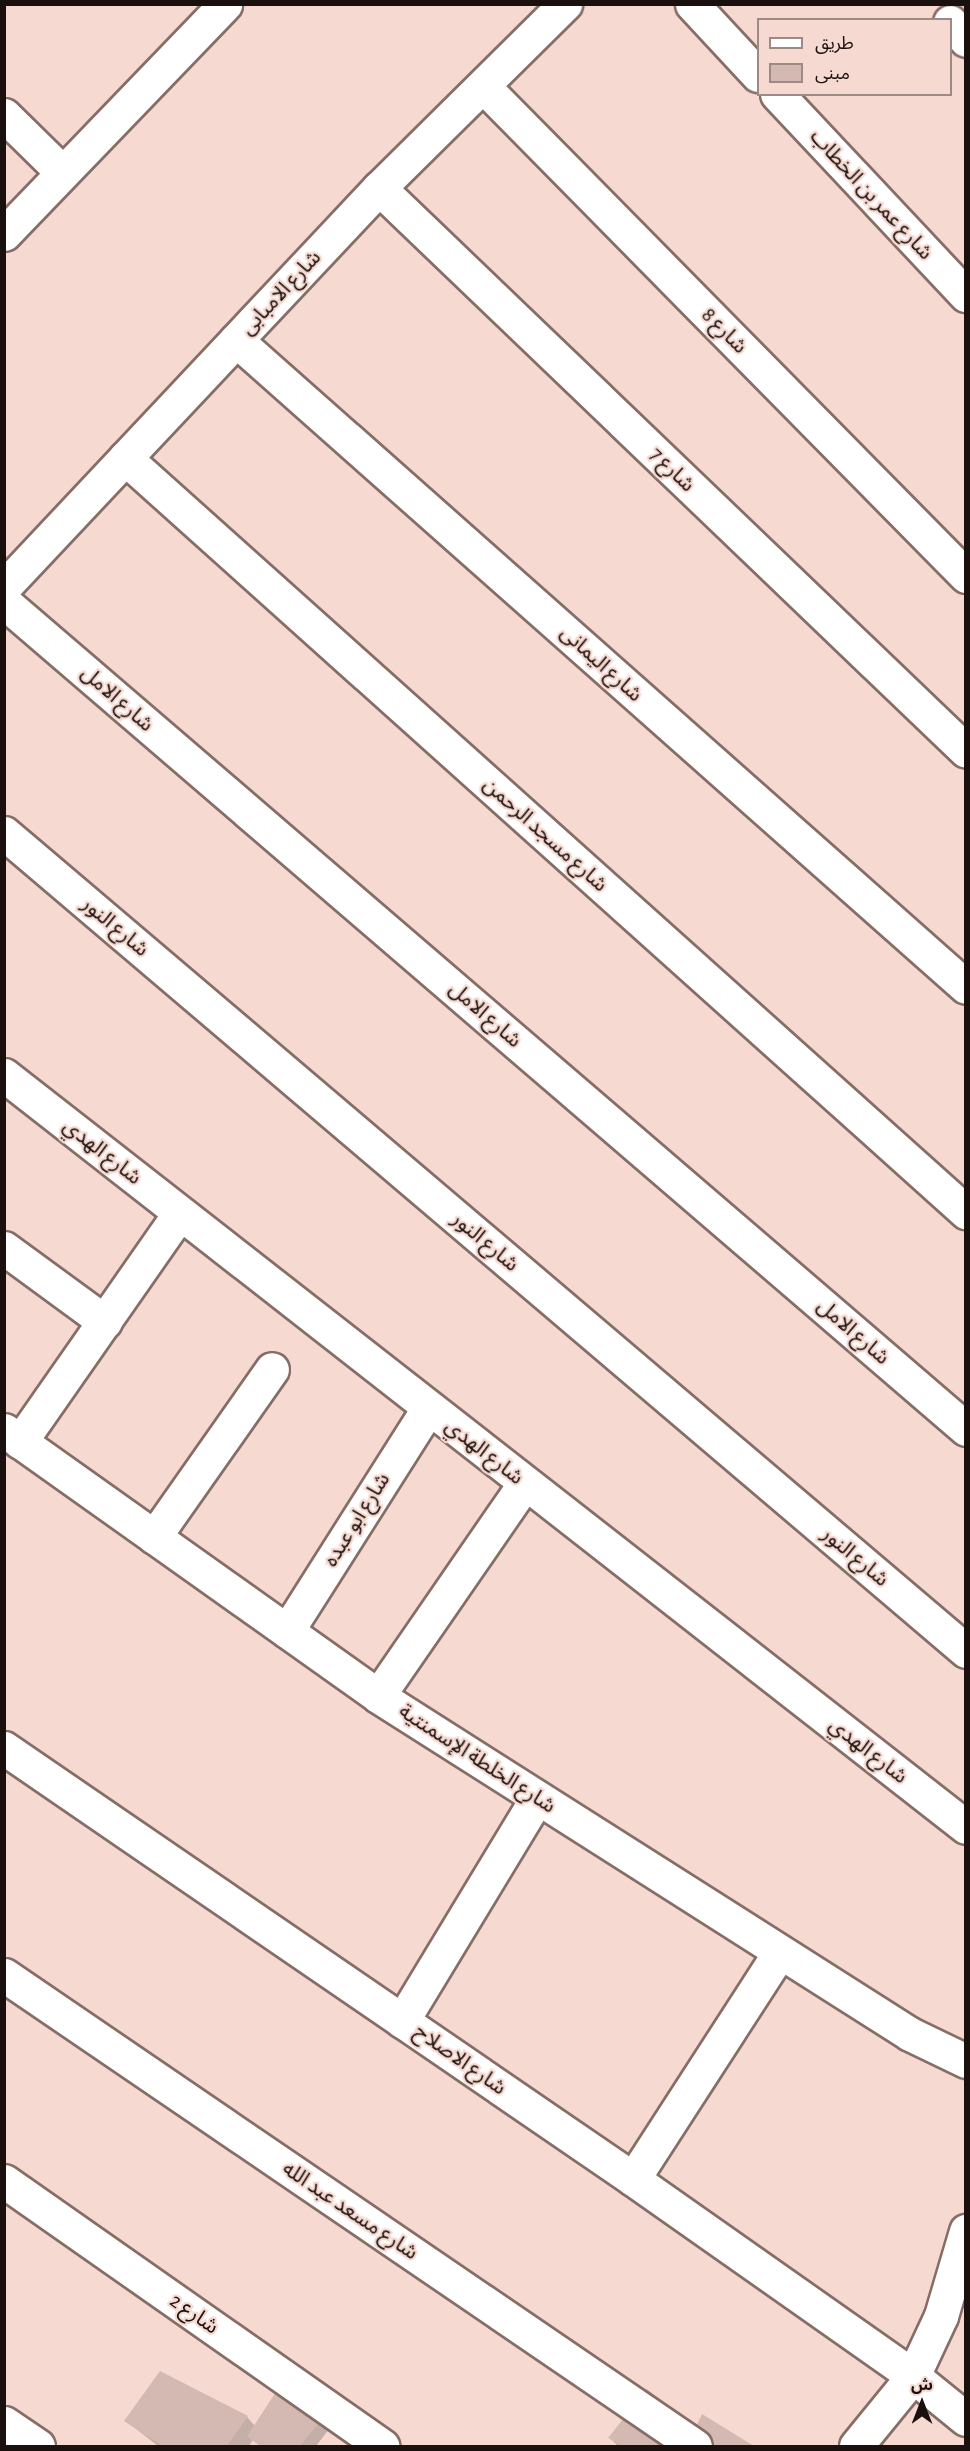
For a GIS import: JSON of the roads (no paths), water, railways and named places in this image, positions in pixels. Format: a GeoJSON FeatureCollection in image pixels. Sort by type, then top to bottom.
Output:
{"type":"FeatureCollection","features":[{"type":"Feature","properties":{"kind":"street"},"geometry":{"type":"LineString","coordinates":[[4,234],[225,4]]}},
{"type":"Feature","properties":{"kind":"street","name":"شارع الامبابى"},"geometry":{"type":"LineString","coordinates":[[4,587],[379,188],[565,4]]}},
{"type":"Feature","properties":{"kind":"street"},"geometry":{"type":"LineString","coordinates":[[692,4],[757,73]]}},
{"type":"Feature","properties":{"kind":"street"},"geometry":{"type":"LineString","coordinates":[[935,4],[947,18]]}},
{"type":"Feature","properties":{"kind":"street"},"geometry":{"type":"LineString","coordinates":[[952,24],[966,40]]}},
{"type":"Feature","properties":{"kind":"street","name":"شارع 8"},"geometry":{"type":"LineString","coordinates":[[483,86],[966,576]]}},
{"type":"Feature","properties":{"kind":"street","name":"شارع عمر بن الخطاب"},"geometry":{"type":"LineString","coordinates":[[779,96],[966,295]]}},
{"type":"Feature","properties":{"kind":"street"},"geometry":{"type":"LineString","coordinates":[[4,115],[62,172]]}},
{"type":"Feature","properties":{"kind":"street","name":"شارع 7"},"geometry":{"type":"LineString","coordinates":[[379,188],[966,751]]}},
{"type":"Feature","properties":{"kind":"street","name":"شارع اليمانى"},"geometry":{"type":"LineString","coordinates":[[237,340],[966,987]]}},
{"type":"Feature","properties":{"kind":"street","name":"شارع مسجد الرحمن"},"geometry":{"type":"LineString","coordinates":[[126,458],[966,1212]]}},
{"type":"Feature","properties":{"kind":"street","name":"شارع الامل"},"geometry":{"type":"LineString","coordinates":[[4,602],[966,1429]]}},
{"type":"Feature","properties":{"kind":"street","name":"شارع النور"},"geometry":{"type":"LineString","coordinates":[[4,833],[966,1651]]}},
{"type":"Feature","properties":{"kind":"street","name":"شارع الهدي"},"geometry":{"type":"LineString","coordinates":[[4,1075],[428,1409],[966,1827]]}},
{"type":"Feature","properties":{"kind":"street"},"geometry":{"type":"LineString","coordinates":[[12,1436],[105,1322],[179,1214]]}},
{"type":"Feature","properties":{"kind":"street"},"geometry":{"type":"LineString","coordinates":[[4,1248],[105,1322]]}},
{"type":"Feature","properties":{"kind":"street"},"geometry":{"type":"LineString","coordinates":[[154,1537],[272,1370]]}},
{"type":"Feature","properties":{"kind":"street","name":"شارع ابو عبده"},"geometry":{"type":"LineString","coordinates":[[287,1631],[428,1409]]}},
{"type":"Feature","properties":{"kind":"street","name":"شارع الخلطة الإسمنتية"},"geometry":{"type":"LineString","coordinates":[[12,1436],[378,1696],[910,2034],[966,2061]]}},
{"type":"Feature","properties":{"kind":"street"},"geometry":{"type":"LineString","coordinates":[[378,1696],[525,1483]]}},
{"type":"Feature","properties":{"kind":"street","name":"شارع الاصلاح"},"geometry":{"type":"LineString","coordinates":[[4,1748],[633,2180],[913,2376],[966,2419]]}},
{"type":"Feature","properties":{"kind":"street"},"geometry":{"type":"LineString","coordinates":[[402,2021],[537,1798]]}},
{"type":"Feature","properties":{"kind":"street"},"geometry":{"type":"LineString","coordinates":[[633,2180],[780,1952]]}},
{"type":"Feature","properties":{"kind":"street","name":"شارع مسعد عبد الله"},"geometry":{"type":"LineString","coordinates":[[4,1975],[695,2446]]}},
{"type":"Feature","properties":{"kind":"street","name":"شارع 2"},"geometry":{"type":"LineString","coordinates":[[4,2181],[383,2446]]}},
{"type":"Feature","properties":{"kind":"street"},"geometry":{"type":"LineString","coordinates":[[856,2446],[913,2376],[941,2316],[966,2231]]}},
{"type":"Feature","properties":{"kind":"street"},"geometry":{"type":"LineString","coordinates":[[4,2423],[38,2446]]}}]}
